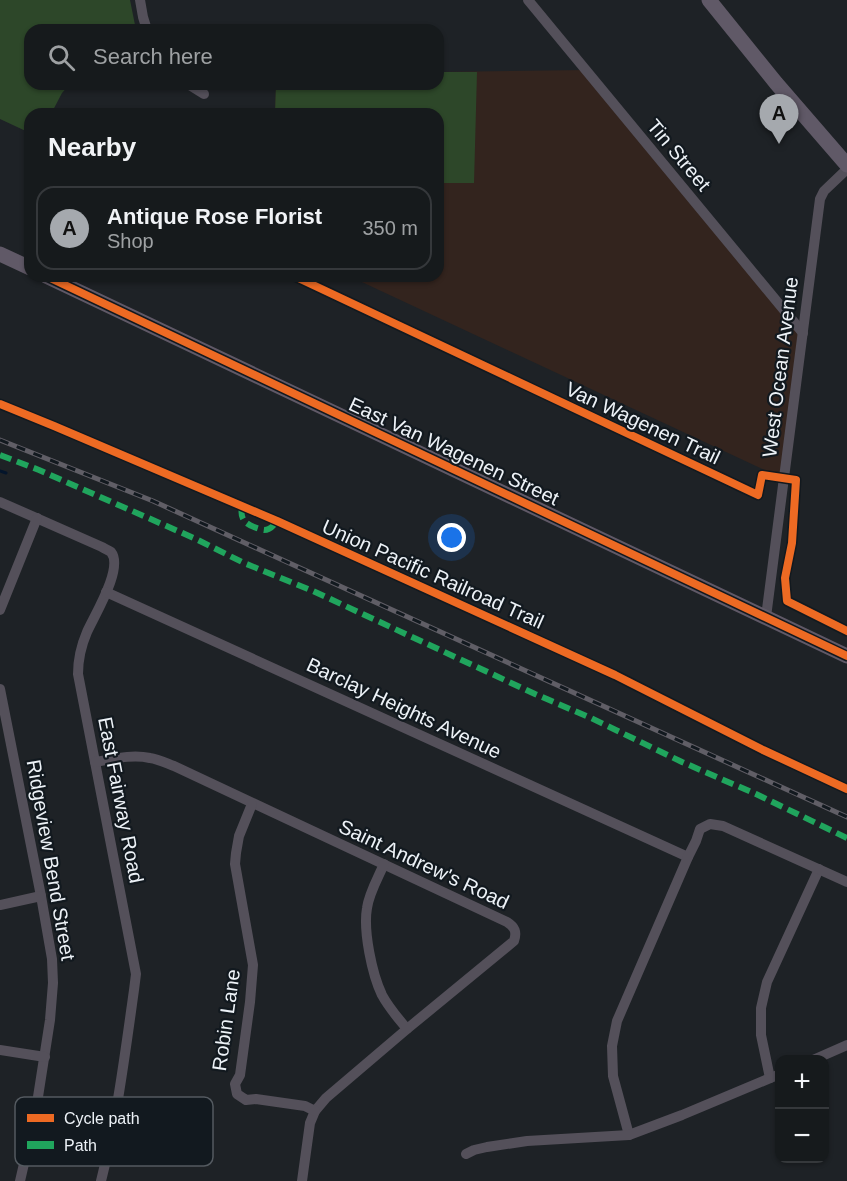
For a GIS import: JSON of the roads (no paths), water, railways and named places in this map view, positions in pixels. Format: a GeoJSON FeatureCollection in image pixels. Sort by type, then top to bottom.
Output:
{"type":"FeatureCollection","features":[{"type":"Feature","properties":{"kind":"main road"},"geometry":{"type":"LineString","coordinates":[[709,0],[847,167]]}},
{"type":"Feature","properties":{"kind":"main road"},"geometry":{"type":"LineString","coordinates":[[0,254],[24,265]]}},
{"type":"Feature","properties":{"kind":"main road","name":"East Van Wagenen Street"},"geometry":{"type":"LineString","coordinates":[[59,282],[847,656]]}},
{"type":"Feature","properties":{"kind":"street"},"geometry":{"type":"LineString","coordinates":[[140,0],[145,24]]}},
{"type":"Feature","properties":{"kind":"street","name":"Tin Street"},"geometry":{"type":"LineString","coordinates":[[528,0],[802,333]]}},
{"type":"Feature","properties":{"kind":"street"},"geometry":{"type":"LineString","coordinates":[[198,90],[204,94]]}},
{"type":"Feature","properties":{"kind":"street","name":"West Ocean Avenue"},"geometry":{"type":"LineString","coordinates":[[766,617],[820,199],[824,190],[847,167]]}},
{"type":"Feature","properties":{"kind":"street","name":"East Fairway Road"},"geometry":{"type":"LineString","coordinates":[[0,502],[111,552],[114,560],[113,572],[106,592],[87,631],[80,652],[78,674],[136,974],[118,1097]]}},
{"type":"Feature","properties":{"kind":"street"},"geometry":{"type":"LineString","coordinates":[[0,610],[37,518]]}},
{"type":"Feature","properties":{"kind":"street","name":"Barclay Heights Avenue"},"geometry":{"type":"LineString","coordinates":[[106,592],[688,857]]}},
{"type":"Feature","properties":{"kind":"street","name":"Ridgeview Bend Street"},"geometry":{"type":"LineString","coordinates":[[0,688],[52,959],[50,1020],[38,1097]]}},
{"type":"Feature","properties":{"kind":"street","name":"Saint Andrew's Road"},"geometry":{"type":"LineString","coordinates":[[95,762],[122,757],[151,758],[174,766],[514,927],[516,935],[514,941],[326,1098],[315,1111]]}},
{"type":"Feature","properties":{"kind":"street","name":"Robin Lane"},"geometry":{"type":"LineString","coordinates":[[252,804],[236,853],[236,874],[253,965],[240,1075],[235,1084],[237,1094],[246,1100],[256,1099],[305,1106],[315,1111]]}},
{"type":"Feature","properties":{"kind":"street"},"geometry":{"type":"LineString","coordinates":[[629,1135],[613,1076],[612,1046],[617,1021],[700,829],[710,824],[723,825],[847,882]]}},
{"type":"Feature","properties":{"kind":"street"},"geometry":{"type":"LineString","coordinates":[[384,864],[367,907],[368,942],[382,995],[392,1012],[407,1029]]}},
{"type":"Feature","properties":{"kind":"street"},"geometry":{"type":"LineString","coordinates":[[466,1154],[480,1148],[527,1141],[629,1135],[775,1076],[761,1035],[761,1008],[767,982],[819,869]]}},
{"type":"Feature","properties":{"kind":"street"},"geometry":{"type":"LineString","coordinates":[[0,905],[41,896]]}},
{"type":"Feature","properties":{"kind":"street"},"geometry":{"type":"LineString","coordinates":[[823,1055],[847,1045]]}},
{"type":"Feature","properties":{"kind":"street"},"geometry":{"type":"LineString","coordinates":[[0,1050],[45,1057]]}},
{"type":"Feature","properties":{"kind":"street"},"geometry":{"type":"LineString","coordinates":[[302,1181],[310,1123],[315,1111]]}},
{"type":"Feature","properties":{"kind":"street","name":"Ridgeview Bend Street"},"geometry":{"type":"LineString","coordinates":[[20,1181],[23,1166]]}},
{"type":"Feature","properties":{"kind":"street","name":"East Fairway Road"},"geometry":{"type":"LineString","coordinates":[[101,1181],[105,1166]]}},
{"type":"Feature","properties":{"kind":"waterway"},"geometry":{"type":"LineString","coordinates":[[0,471],[6,473]]}},
{"type":"Feature","properties":{"kind":"railway"},"geometry":{"type":"LineString","coordinates":[[0,440],[153,501],[847,817]]}},
{"type":"Feature","properties":{"kind":"place","name":"Antique Rose Florist"},"geometry":{"type":"Point","coordinates":[779,144]}}]}
